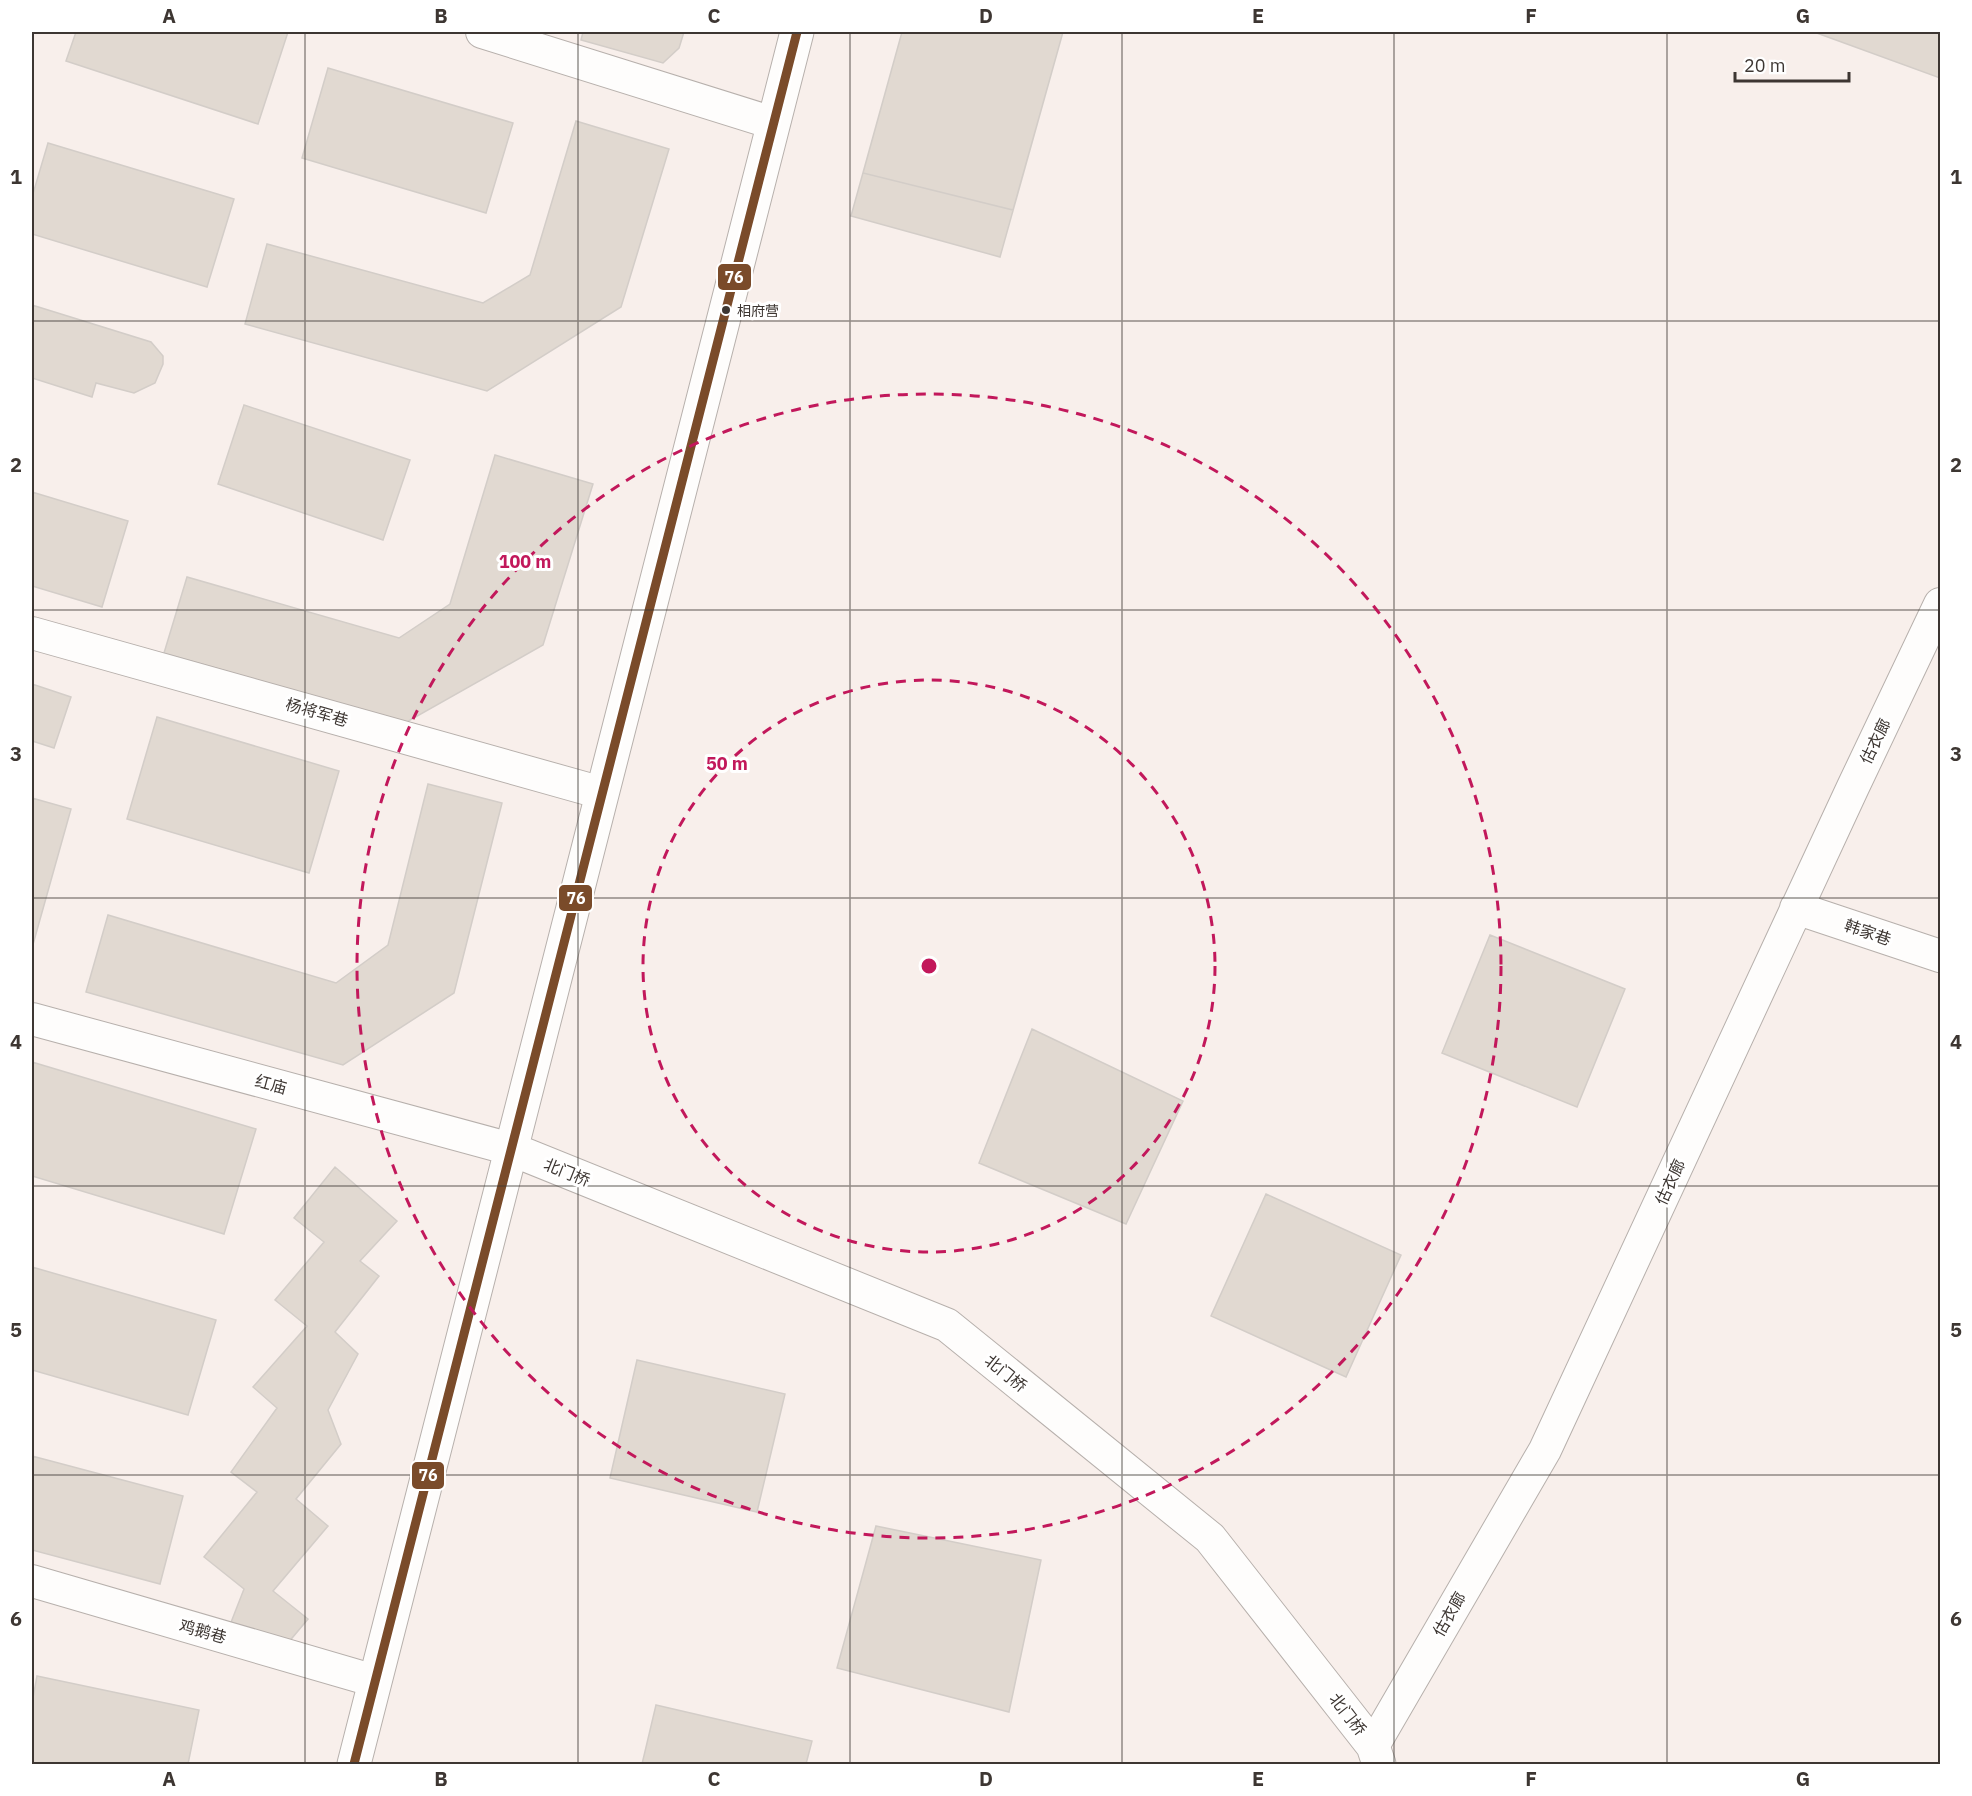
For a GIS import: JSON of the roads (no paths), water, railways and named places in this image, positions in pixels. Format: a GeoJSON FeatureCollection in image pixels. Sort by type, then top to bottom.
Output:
{"type":"FeatureCollection","features":[{"type":"Feature","properties":{"kind":"main road"},"geometry":{"type":"LineString","coordinates":[[354,1764],[797,32]]}},
{"type":"Feature","properties":{"kind":"main road","name":"北门桥"},"geometry":{"type":"LineString","coordinates":[[511,1149],[947,1325],[1210,1538],[1376,1755]]}},
{"type":"Feature","properties":{"kind":"street"},"geometry":{"type":"LineString","coordinates":[[482,32],[773,123]]}},
{"type":"Feature","properties":{"kind":"street","name":"估衣廊"},"geometry":{"type":"LineString","coordinates":[[1376,1755],[1545,1450],[1796,908],[1941,604]]}},
{"type":"Feature","properties":{"kind":"street","name":"杨将军巷"},"geometry":{"type":"LineString","coordinates":[[32,633],[602,793]]}},
{"type":"Feature","properties":{"kind":"street","name":"韩家巷"},"geometry":{"type":"LineString","coordinates":[[1796,908],[1941,956]]}},
{"type":"Feature","properties":{"kind":"street","name":"红庙"},"geometry":{"type":"LineString","coordinates":[[32,1019],[511,1149]]}},
{"type":"Feature","properties":{"kind":"street","name":"鸡鹅巷"},"geometry":{"type":"LineString","coordinates":[[32,1581],[375,1681]]}},
{"type":"Feature","properties":{"kind":"place","name":"相府营"},"geometry":{"type":"Point","coordinates":[726,310]}}]}
